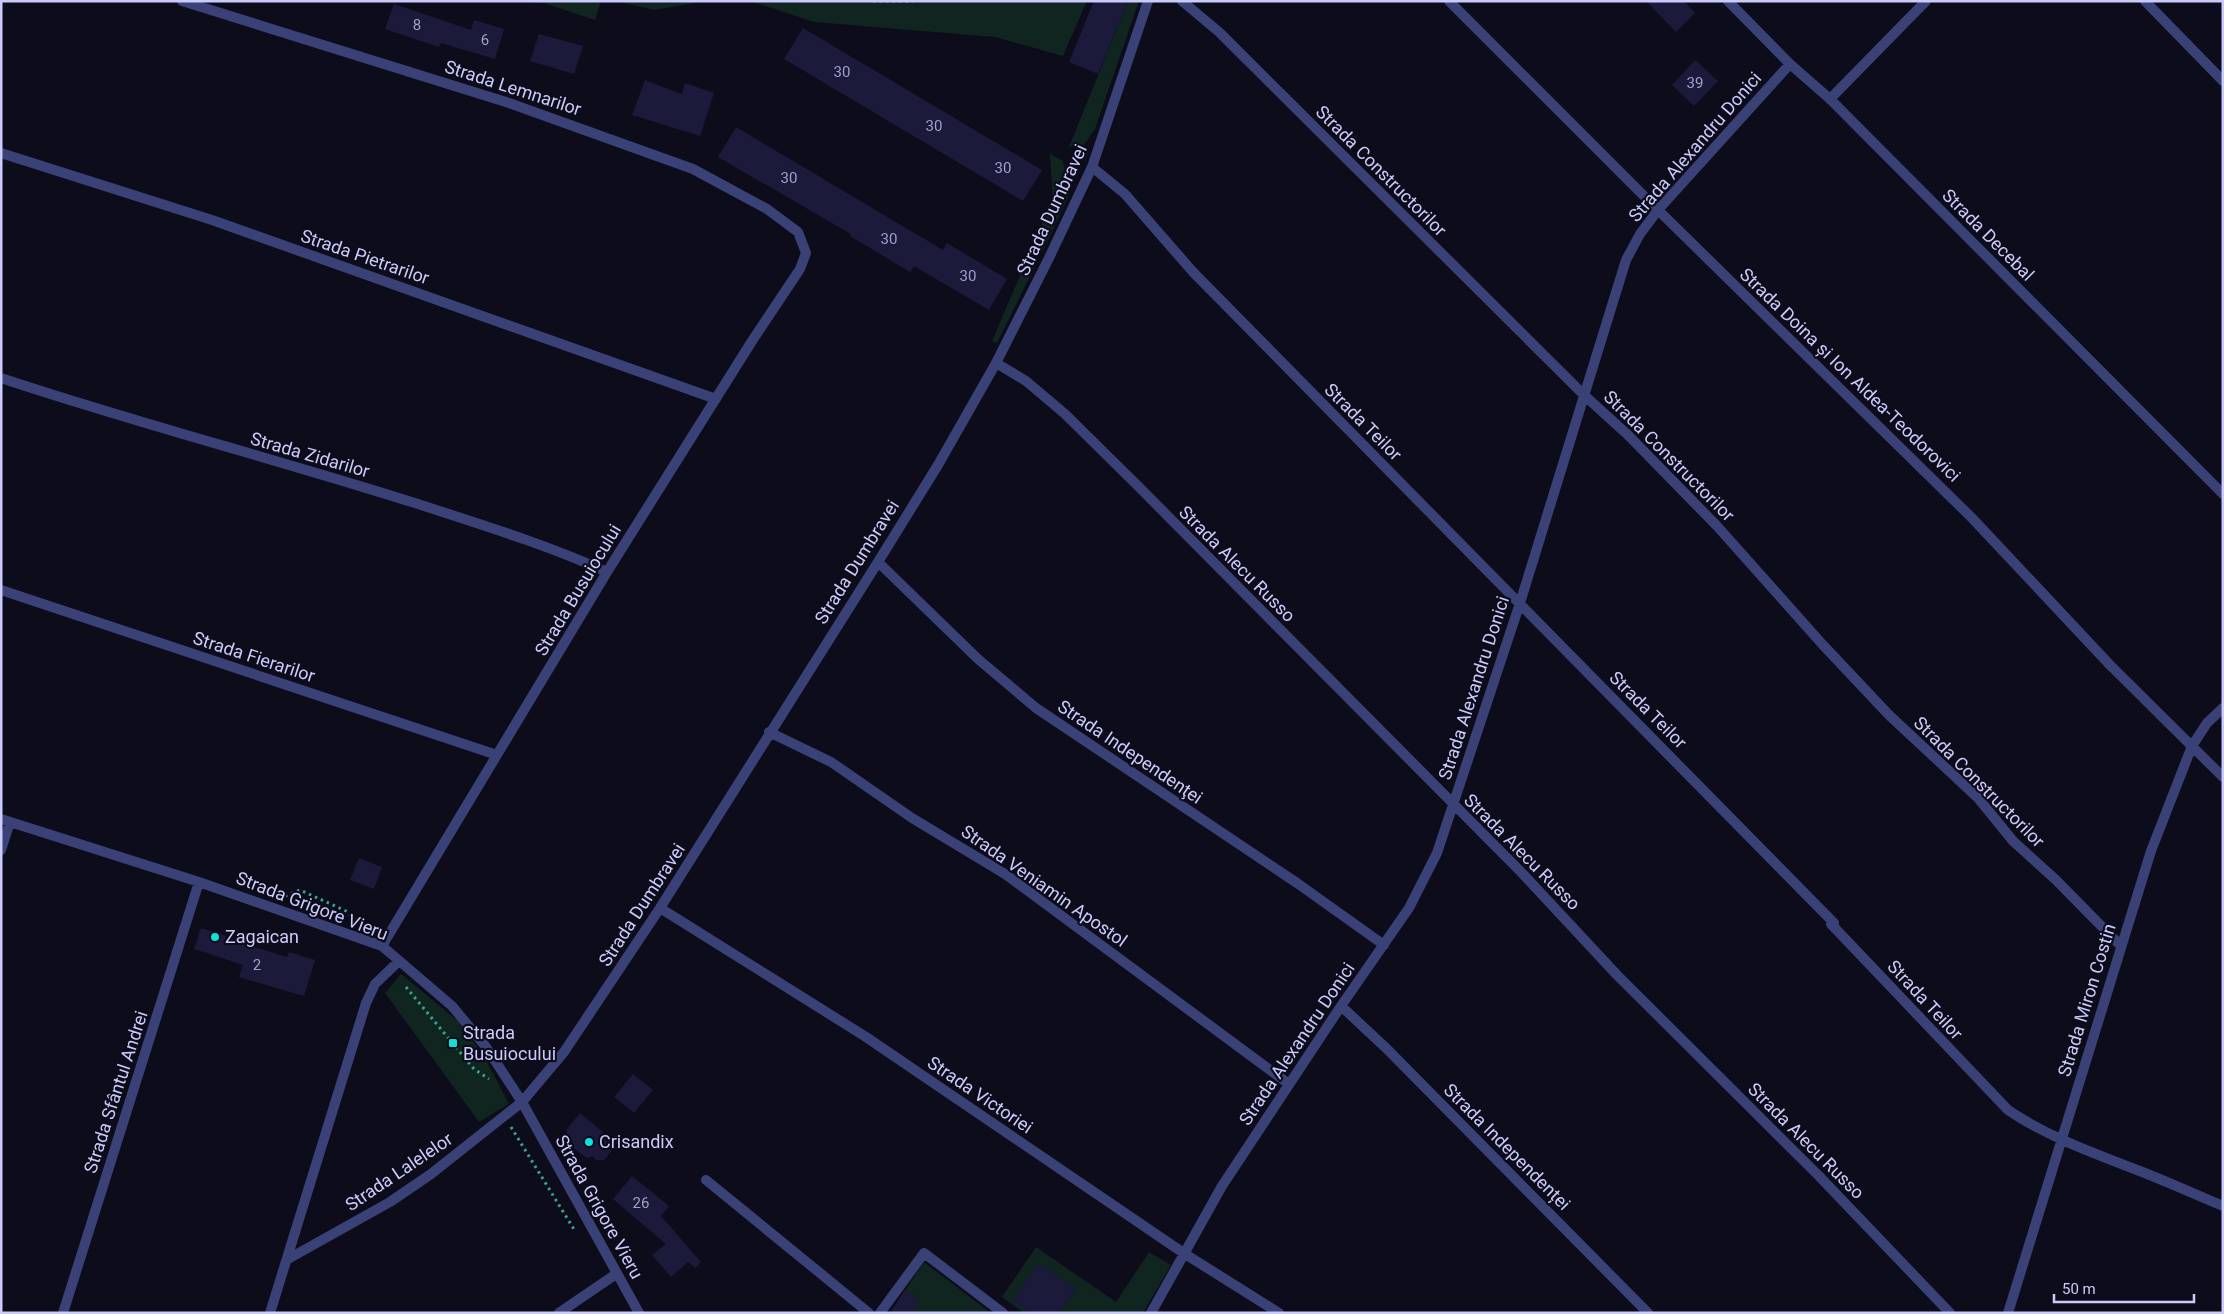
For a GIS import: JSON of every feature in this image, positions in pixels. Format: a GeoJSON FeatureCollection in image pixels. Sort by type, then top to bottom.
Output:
{"type":"FeatureCollection","features":[{"type":"Feature","properties":{"kind":"street","name":"Strada Lemnarilor"},"geometry":{"type":"LineString","coordinates":[[182,1],[509,103],[693,169],[767,209],[798,232],[806,253]]}},
{"type":"Feature","properties":{"kind":"street","name":"Strada Dumbravei"},"geometry":{"type":"LineString","coordinates":[[522,1102],[564,1052],[660,908],[938,465],[996,364],[1092,167],[1148,1]]}},
{"type":"Feature","properties":{"kind":"street","name":"Strada Constructorilor"},"geometry":{"type":"LineString","coordinates":[[1182,1],[1219,32],[1584,395],[1628,435],[1717,526],[1823,645],[1889,715],[1978,798],[2013,841],[2056,880],[2120,945]]}},
{"type":"Feature","properties":{"kind":"street","name":"Strada Doina și Ion Aldea-Teodorovici"},"geometry":{"type":"LineString","coordinates":[[1449,1],[1658,210],[1972,518],[2110,665],[2223,777]]}},
{"type":"Feature","properties":{"kind":"street","name":"Strada Decebal"},"geometry":{"type":"LineString","coordinates":[[1728,1],[1790,64],[1830,99],[2223,494]]}},
{"type":"Feature","properties":{"kind":"street"},"geometry":{"type":"LineString","coordinates":[[1830,99],[1926,1]]}},
{"type":"Feature","properties":{"kind":"street"},"geometry":{"type":"LineString","coordinates":[[2145,1],[2223,81]]}},
{"type":"Feature","properties":{"kind":"street","name":"Strada Alexandru Donici"},"geometry":{"type":"LineString","coordinates":[[1151,1313],[1222,1186],[1341,1006],[1409,908],[1437,853],[1520,603],[1626,260],[1640,234],[1658,210],[1790,64]]}},
{"type":"Feature","properties":{"kind":"street","name":"Strada Pietrarilor"},"geometry":{"type":"LineString","coordinates":[[1,153],[212,220],[716,398]]}},
{"type":"Feature","properties":{"kind":"street","name":"Strada Teilor"},"geometry":{"type":"LineString","coordinates":[[1092,167],[1125,194],[1193,272],[1834,923],[1831,924],[2008,1110],[2034,1127],[2062,1141],[2164,1180],[2223,1206]]}},
{"type":"Feature","properties":{"kind":"street","name":"Strada Busuiocului"},"geometry":{"type":"LineString","coordinates":[[382,946],[607,572],[716,398],[800,269],[806,253]]}},
{"type":"Feature","properties":{"kind":"street","name":"Strada Alecu Russo"},"geometry":{"type":"LineString","coordinates":[[996,364],[1026,381],[1065,414],[1522,874],[1624,982],[1819,1176],[1950,1313]]}},
{"type":"Feature","properties":{"kind":"street","name":"Strada Zidarilor"},"geometry":{"type":"LineString","coordinates":[[1,378],[181,434],[351,483],[483,525],[556,549],[607,572]]}},
{"type":"Feature","properties":{"kind":"street","name":"Strada Independenţei"},"geometry":{"type":"LineString","coordinates":[[878,562],[978,659],[1036,708],[1297,883],[1384,945]]}},
{"type":"Feature","properties":{"kind":"street","name":"Strada Fierarilor"},"geometry":{"type":"LineString","coordinates":[[1,590],[497,755]]}},
{"type":"Feature","properties":{"kind":"street","name":"Strada Miron Costin"},"geometry":{"type":"LineString","coordinates":[[2008,1313],[2062,1141],[2120,945],[2151,851],[2192,746],[2207,723],[2223,708]]}},
{"type":"Feature","properties":{"kind":"street","name":"Strada Veniamin Apostol"},"geometry":{"type":"LineString","coordinates":[[769,732],[831,762],[912,818],[1005,874],[1289,1084]]}},
{"type":"Feature","properties":{"kind":"street"},"geometry":{"type":"LineString","coordinates":[[1,850],[6,821]]}},
{"type":"Feature","properties":{"kind":"street","name":"Strada Grigore Vieru"},"geometry":{"type":"LineString","coordinates":[[6,821],[199,882],[382,946],[452,1006],[471,1027],[522,1102],[639,1313]]}},
{"type":"Feature","properties":{"kind":"street","name":"Strada Sfântul Andrei"},"geometry":{"type":"LineString","coordinates":[[63,1313],[199,882]]}},
{"type":"Feature","properties":{"kind":"street","name":"Strada Victoriei"},"geometry":{"type":"LineString","coordinates":[[660,908],[866,1037],[1185,1254],[1279,1313]]}},
{"type":"Feature","properties":{"kind":"street"},"geometry":{"type":"LineString","coordinates":[[270,1313],[366,1002],[376,984],[399,961]]}},
{"type":"Feature","properties":{"kind":"street","name":"Strada Independenței"},"geometry":{"type":"LineString","coordinates":[[1341,1006],[1386,1048],[1648,1313]]}},
{"type":"Feature","properties":{"kind":"street","name":"Strada Lalelelor"},"geometry":{"type":"LineString","coordinates":[[288,1259],[390,1202],[438,1168],[522,1102]]}},
{"type":"Feature","properties":{"kind":"street"},"geometry":{"type":"LineString","coordinates":[[706,1180],[869,1313]]}},
{"type":"Feature","properties":{"kind":"street"},"geometry":{"type":"LineString","coordinates":[[880,1313],[924,1253],[1004,1313]]}},
{"type":"Feature","properties":{"kind":"street"},"geometry":{"type":"LineString","coordinates":[[559,1313],[616,1274]]}},
{"type":"Feature","properties":{"kind":"path"},"geometry":{"type":"LineString","coordinates":[[873,1],[913,1]]}},
{"type":"Feature","properties":{"kind":"path"},"geometry":{"type":"LineString","coordinates":[[284,897],[300,890],[346,911],[362,924]]}},
{"type":"Feature","properties":{"kind":"green space"},"geometry":{"type":"Polygon","coordinates":[[[503,1],[601,1],[595,20],[544,3],[503,1]]]}},
{"type":"Feature","properties":{"kind":"green space"},"geometry":{"type":"Polygon","coordinates":[[[615,1],[706,1],[655,10],[615,1]]]}},
{"type":"Feature","properties":{"kind":"green space"},"geometry":{"type":"Polygon","coordinates":[[[750,1],[1087,1],[1063,56],[995,37],[814,22],[750,1]]]}},
{"type":"Feature","properties":{"kind":"green space"},"geometry":{"type":"Polygon","coordinates":[[[1128,1],[1139,1],[1095,129],[1084,145],[1069,147],[1128,1]]]}},
{"type":"Feature","properties":{"kind":"green space"},"geometry":{"type":"Polygon","coordinates":[[[1050,154],[1063,161],[1070,193],[1043,251],[1033,245],[1053,199],[1050,154]]]}},
{"type":"Feature","properties":{"kind":"green space"},"geometry":{"type":"Polygon","coordinates":[[[1028,257],[1034,268],[997,343],[992,341],[1028,257]]]}},
{"type":"Feature","properties":{"kind":"green space"},"geometry":{"type":"Polygon","coordinates":[[[401,974],[458,1021],[485,1058],[509,1104],[479,1122],[385,993],[401,974]]]}},
{"type":"Feature","properties":{"kind":"green space"},"geometry":{"type":"Polygon","coordinates":[[[1036,1247],[1116,1302],[1149,1252],[1171,1265],[1143,1313],[1059,1313],[1076,1289],[1031,1313],[1024,1313],[1002,1297],[1036,1247]]]}},
{"type":"Feature","properties":{"kind":"green space"},"geometry":{"type":"Polygon","coordinates":[[[924,1262],[991,1313],[890,1313],[924,1262]]]}},
{"type":"Feature","properties":{"kind":"building"},"geometry":{"type":"Polygon","coordinates":[[[1094,1],[1128,1],[1098,74],[1069,62],[1094,1]]]}},
{"type":"Feature","properties":{"kind":"building"},"geometry":{"type":"Polygon","coordinates":[[[1646,1],[1684,1],[1695,13],[1676,32],[1646,1]]]}},
{"type":"Feature","properties":{"kind":"building"},"geometry":{"type":"Polygon","coordinates":[[[394,4],[471,30],[474,20],[504,29],[495,59],[441,43],[439,47],[385,29],[394,4]]]}},
{"type":"Feature","properties":{"kind":"building"},"geometry":{"type":"Polygon","coordinates":[[[803,28],[1042,170],[1023,201],[784,59],[803,28]]]}},
{"type":"Feature","properties":{"kind":"building"},"geometry":{"type":"Polygon","coordinates":[[[539,34],[583,46],[574,74],[530,61],[539,34]]]}},
{"type":"Feature","properties":{"kind":"building"},"geometry":{"type":"Polygon","coordinates":[[[1695,60],[1718,81],[1694,106],[1672,85],[1695,60]]]}},
{"type":"Feature","properties":{"kind":"building"},"geometry":{"type":"Polygon","coordinates":[[[645,80],[682,94],[685,83],[714,93],[700,136],[632,115],[645,80]]]}},
{"type":"Feature","properties":{"kind":"building"},"geometry":{"type":"Polygon","coordinates":[[[736,127],[943,250],[947,243],[1007,279],[989,310],[914,266],[910,272],[850,236],[851,234],[718,157],[736,127]]]}},
{"type":"Feature","properties":{"kind":"building"},"geometry":{"type":"Polygon","coordinates":[[[359,858],[382,867],[374,889],[350,880],[359,858]]]}},
{"type":"Feature","properties":{"kind":"building"},"geometry":{"type":"Polygon","coordinates":[[[201,928],[226,936],[225,938],[287,957],[289,952],[315,960],[304,996],[239,977],[243,965],[194,949],[201,928]]]}},
{"type":"Feature","properties":{"kind":"building"},"geometry":{"type":"Polygon","coordinates":[[[633,1074],[653,1090],[634,1113],[614,1097],[633,1074]]]}},
{"type":"Feature","properties":{"kind":"building"},"geometry":{"type":"Polygon","coordinates":[[[580,1113],[617,1144],[604,1160],[596,1160],[593,1156],[587,1158],[573,1148],[572,1141],[567,1135],[567,1129],[580,1113]]]}},
{"type":"Feature","properties":{"kind":"building"},"geometry":{"type":"Polygon","coordinates":[[[632,1176],[669,1206],[661,1216],[701,1262],[695,1268],[688,1262],[671,1277],[652,1255],[666,1244],[613,1199],[632,1176]]]}},
{"type":"Feature","properties":{"kind":"building"},"geometry":{"type":"Polygon","coordinates":[[[1039,1263],[1076,1289],[1059,1313],[1031,1313],[1013,1300],[1039,1263]]]}},
{"type":"Feature","properties":{"kind":"building"},"geometry":{"type":"Polygon","coordinates":[[[905,1290],[919,1300],[911,1313],[890,1313],[905,1290]]]}},
{"type":"Feature","properties":{"kind":"place","name":"Zagaican"},"geometry":{"type":"Point","coordinates":[215,937]}},
{"type":"Feature","properties":{"kind":"place","name":"Strada Busuiocului"},"geometry":{"type":"Point","coordinates":[453,1043]}},
{"type":"Feature","properties":{"kind":"place","name":"Crisandix"},"geometry":{"type":"Point","coordinates":[589,1142]}}]}
